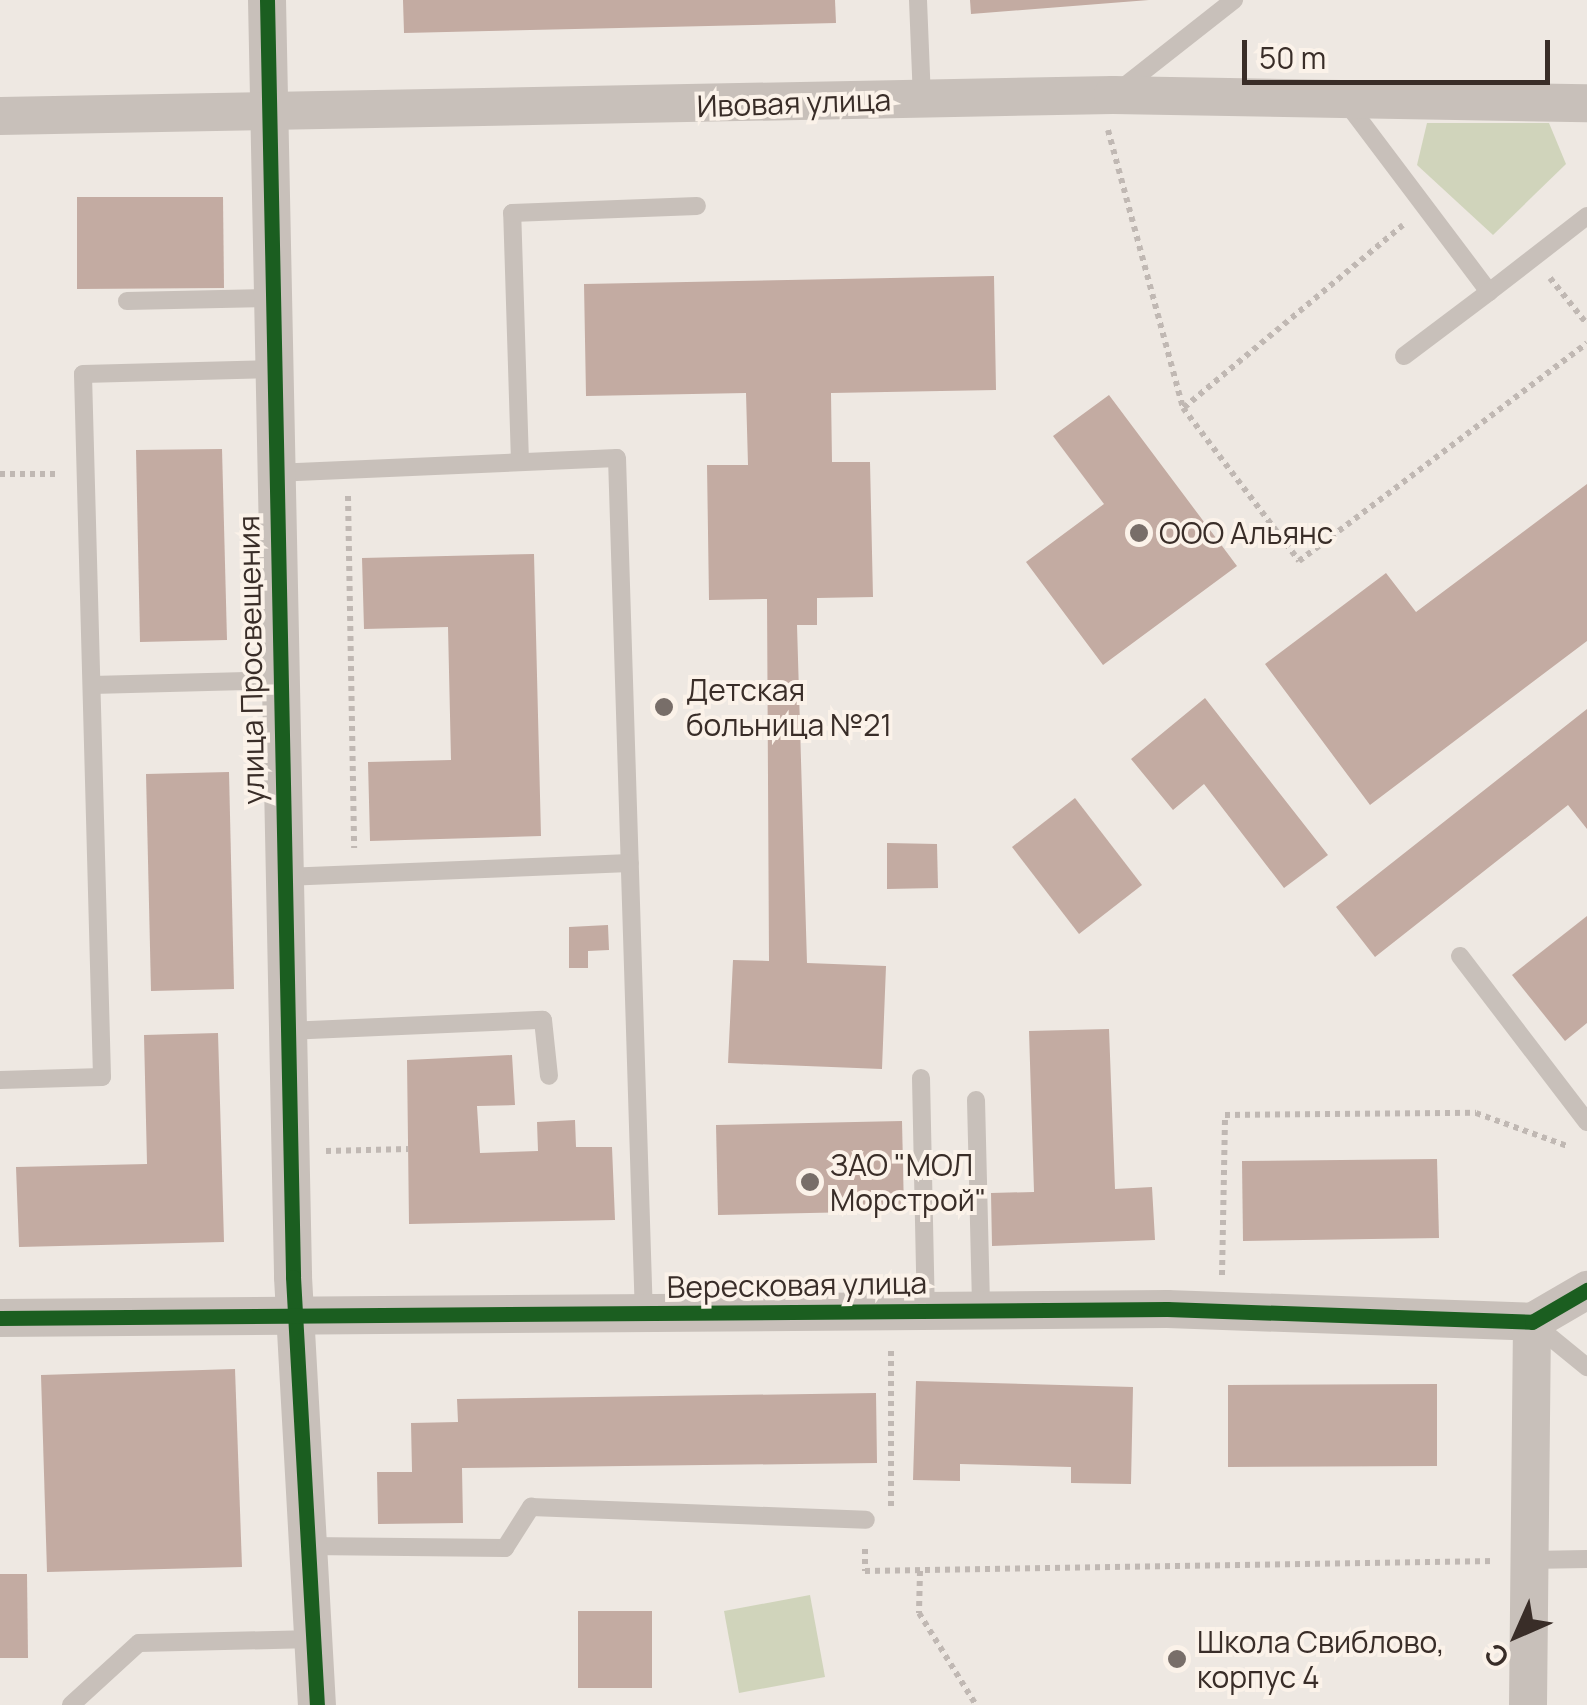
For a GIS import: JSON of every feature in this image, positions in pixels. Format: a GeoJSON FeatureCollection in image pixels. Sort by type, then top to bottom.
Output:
{"type":"FeatureCollection","features":[{"type":"Feature","properties":{"kind":"street","name":"улица Просвещения"},"geometry":{"type":"LineString","coordinates":[[266,0],[265,115],[294,1319],[317,1705]]}},
{"type":"Feature","properties":{"kind":"street","name":"Ивовая улица"},"geometry":{"type":"LineString","coordinates":[[0,116],[265,115],[1106,95],[1346,102],[1587,103]]}},
{"type":"Feature","properties":{"kind":"street"},"geometry":{"type":"LineString","coordinates":[[1528,1705],[1537,1660],[1529,1560],[1532,1322],[1587,1290]]}},
{"type":"Feature","properties":{"kind":"street","name":"Вересковая улица"},"geometry":{"type":"LineString","coordinates":[[0,1318],[1222,1310],[1532,1322]]}},
{"type":"Feature","properties":{"kind":"lane"},"geometry":{"type":"LineString","coordinates":[[918,0],[922,99]]}},
{"type":"Feature","properties":{"kind":"lane"},"geometry":{"type":"LineString","coordinates":[[1106,95],[1234,0]]}},
{"type":"Feature","properties":{"kind":"lane"},"geometry":{"type":"LineString","coordinates":[[1346,102],[1489,292]]}},
{"type":"Feature","properties":{"kind":"lane"},"geometry":{"type":"LineString","coordinates":[[520,462],[512,213],[697,206]]}},
{"type":"Feature","properties":{"kind":"lane"},"geometry":{"type":"LineString","coordinates":[[1404,356],[1587,216]]}},
{"type":"Feature","properties":{"kind":"lane"},"geometry":{"type":"LineString","coordinates":[[127,301],[270,298]]}},
{"type":"Feature","properties":{"kind":"lane"},"geometry":{"type":"LineString","coordinates":[[0,1080],[102,1077],[83,374],[271,370]]}},
{"type":"Feature","properties":{"kind":"lane"},"geometry":{"type":"LineString","coordinates":[[274,473],[617,458],[644,1315]]}},
{"type":"Feature","properties":{"kind":"lane"},"geometry":{"type":"LineString","coordinates":[[92,684],[278,680]]}},
{"type":"Feature","properties":{"kind":"lane"},"geometry":{"type":"LineString","coordinates":[[284,878],[630,863]]}},
{"type":"Feature","properties":{"kind":"lane"},"geometry":{"type":"LineString","coordinates":[[1460,956],[1587,1122]]}},
{"type":"Feature","properties":{"kind":"lane"},"geometry":{"type":"LineString","coordinates":[[287,1031],[544,1020],[549,1076]]}},
{"type":"Feature","properties":{"kind":"lane"},"geometry":{"type":"LineString","coordinates":[[909,1312],[922,1078]]}},
{"type":"Feature","properties":{"kind":"lane"},"geometry":{"type":"LineString","coordinates":[[976,1100],[981,1310]]}},
{"type":"Feature","properties":{"kind":"lane"},"geometry":{"type":"LineString","coordinates":[[1532,1322],[1587,1367]]}},
{"type":"Feature","properties":{"kind":"lane"},"geometry":{"type":"LineString","coordinates":[[308,1546],[505,1548],[531,1507],[866,1520]]}},
{"type":"Feature","properties":{"kind":"lane"},"geometry":{"type":"LineString","coordinates":[[1529,1560],[1587,1559]]}},
{"type":"Feature","properties":{"kind":"lane"},"geometry":{"type":"LineString","coordinates":[[71,1705],[139,1643],[313,1639]]}},
{"type":"Feature","properties":{"kind":"path"},"geometry":{"type":"LineString","coordinates":[[1106,95],[1183,408],[1299,561],[1587,344]]}},
{"type":"Feature","properties":{"kind":"path"},"geometry":{"type":"LineString","coordinates":[[1183,408],[1426,206]]}},
{"type":"Feature","properties":{"kind":"path"},"geometry":{"type":"LineString","coordinates":[[1533,258],[1587,324]]}},
{"type":"Feature","properties":{"kind":"path"},"geometry":{"type":"LineString","coordinates":[[348,470],[354,875]]}},
{"type":"Feature","properties":{"kind":"path"},"geometry":{"type":"LineString","coordinates":[[0,474],[86,474]]}},
{"type":"Feature","properties":{"kind":"path"},"geometry":{"type":"LineString","coordinates":[[1222,1310],[1225,1116],[1476,1113],[1587,1154]]}},
{"type":"Feature","properties":{"kind":"path"},"geometry":{"type":"LineString","coordinates":[[290,1151],[408,1149]]}},
{"type":"Feature","properties":{"kind":"path"},"geometry":{"type":"LineString","coordinates":[[909,1312],[890,1524],[866,1520],[865,1571],[1529,1560]]}},
{"type":"Feature","properties":{"kind":"path"},"geometry":{"type":"LineString","coordinates":[[920,1570],[919,1614],[976,1705]]}},
{"type":"Feature","properties":{"kind":"green space"},"geometry":{"type":"Polygon","coordinates":[[[1427,123],[1549,123],[1566,164],[1493,235],[1417,165],[1427,123]]]}},
{"type":"Feature","properties":{"kind":"green space"},"geometry":{"type":"Polygon","coordinates":[[[810,1595],[825,1677],[739,1693],[724,1611],[810,1595]]]}},
{"type":"Feature","properties":{"kind":"building"},"geometry":{"type":"Polygon","coordinates":[[[403,0],[835,0],[836,23],[404,33],[403,0]]]}},
{"type":"Feature","properties":{"kind":"building"},"geometry":{"type":"Polygon","coordinates":[[[970,0],[1149,0],[971,14],[970,0]]]}},
{"type":"Feature","properties":{"kind":"building"},"geometry":{"type":"Polygon","coordinates":[[[77,197],[223,197],[224,288],[77,289],[77,197]]]}},
{"type":"Feature","properties":{"kind":"building"},"geometry":{"type":"Polygon","coordinates":[[[994,276],[996,390],[831,393],[832,462],[870,462],[873,597],[817,598],[817,625],[797,625],[807,963],[886,966],[882,1069],[728,1063],[733,960],[769,961],[767,599],[709,600],[707,465],[748,465],[746,393],[586,396],[584,284],[994,276]]]}},
{"type":"Feature","properties":{"kind":"building","name":"ООО Альянс"},"geometry":{"type":"Polygon","coordinates":[[[1109,395],[1237,566],[1103,665],[1026,562],[1104,504],[1053,436],[1109,395]]]}},
{"type":"Feature","properties":{"kind":"building"},"geometry":{"type":"Polygon","coordinates":[[[222,449],[227,640],[140,642],[136,450],[222,449]]]}},
{"type":"Feature","properties":{"kind":"building"},"geometry":{"type":"Polygon","coordinates":[[[1587,484],[1587,641],[1370,805],[1265,664],[1386,573],[1416,612],[1587,484]]]}},
{"type":"Feature","properties":{"kind":"building"},"geometry":{"type":"Polygon","coordinates":[[[534,554],[541,836],[370,841],[368,762],[451,760],[448,627],[364,629],[362,558],[534,554]]]}},
{"type":"Feature","properties":{"kind":"building"},"geometry":{"type":"Polygon","coordinates":[[[1205,698],[1328,855],[1284,888],[1204,784],[1173,810],[1131,759],[1205,698]]]}},
{"type":"Feature","properties":{"kind":"building"},"geometry":{"type":"Polygon","coordinates":[[[1587,709],[1587,829],[1568,805],[1375,957],[1336,907],[1587,709]]]}},
{"type":"Feature","properties":{"kind":"building"},"geometry":{"type":"Polygon","coordinates":[[[229,772],[234,989],[151,991],[146,774],[229,772]]]}},
{"type":"Feature","properties":{"kind":"building"},"geometry":{"type":"Polygon","coordinates":[[[1075,798],[1142,885],[1079,934],[1012,847],[1075,798]]]}},
{"type":"Feature","properties":{"kind":"building"},"geometry":{"type":"Polygon","coordinates":[[[887,843],[937,844],[938,888],[887,889],[887,843]]]}},
{"type":"Feature","properties":{"kind":"building"},"geometry":{"type":"Polygon","coordinates":[[[1587,916],[1587,1023],[1565,1041],[1512,975],[1587,916]]]}},
{"type":"Feature","properties":{"kind":"building"},"geometry":{"type":"Polygon","coordinates":[[[608,925],[609,950],[588,951],[588,968],[569,968],[569,927],[608,925]]]}},
{"type":"Feature","properties":{"kind":"building"},"geometry":{"type":"Polygon","coordinates":[[[1109,1029],[1115,1189],[1152,1187],[1155,1240],[992,1246],[991,1193],[1034,1192],[1029,1031],[1109,1029]]]}},
{"type":"Feature","properties":{"kind":"building"},"geometry":{"type":"Polygon","coordinates":[[[218,1033],[224,1242],[19,1247],[16,1167],[147,1164],[144,1035],[218,1033]]]}},
{"type":"Feature","properties":{"kind":"building"},"geometry":{"type":"Polygon","coordinates":[[[512,1055],[515,1105],[477,1106],[480,1153],[538,1151],[537,1122],[575,1120],[576,1147],[612,1147],[615,1220],[409,1224],[407,1060],[512,1055]]]}},
{"type":"Feature","properties":{"kind":"building","name":"ЗАО \"МОЛ Морстрой\""},"geometry":{"type":"Polygon","coordinates":[[[902,1121],[904,1211],[718,1215],[716,1125],[902,1121]]]}},
{"type":"Feature","properties":{"kind":"building"},"geometry":{"type":"Polygon","coordinates":[[[1437,1159],[1439,1238],[1243,1241],[1242,1161],[1437,1159]]]}},
{"type":"Feature","properties":{"kind":"building"},"geometry":{"type":"Polygon","coordinates":[[[235,1369],[242,1567],[47,1572],[41,1375],[235,1369]]]}},
{"type":"Feature","properties":{"kind":"building"},"geometry":{"type":"Polygon","coordinates":[[[916,1381],[1133,1387],[1131,1484],[1071,1483],[1071,1467],[960,1464],[960,1481],[913,1480],[916,1381]]]}},
{"type":"Feature","properties":{"kind":"building"},"geometry":{"type":"Polygon","coordinates":[[[1437,1384],[1437,1466],[1228,1467],[1228,1385],[1437,1384]]]}},
{"type":"Feature","properties":{"kind":"building"},"geometry":{"type":"Polygon","coordinates":[[[876,1393],[877,1463],[462,1468],[463,1523],[378,1524],[377,1472],[412,1472],[411,1423],[458,1422],[457,1399],[876,1393]]]}},
{"type":"Feature","properties":{"kind":"building"},"geometry":{"type":"Polygon","coordinates":[[[0,1574],[27,1574],[28,1658],[0,1658],[0,1574]]]}},
{"type":"Feature","properties":{"kind":"building"},"geometry":{"type":"Polygon","coordinates":[[[578,1611],[652,1611],[652,1688],[578,1688],[578,1611]]]}},
{"type":"Feature","properties":{"kind":"cycle path"},"geometry":{"type":"LineString","coordinates":[[267,0],[293,1277],[317,1705]]}},
{"type":"Feature","properties":{"kind":"cycle path"},"geometry":{"type":"LineString","coordinates":[[0,1318],[1167,1309],[1532,1322],[1587,1290]]}},
{"type":"Feature","properties":{"kind":"place","name":"ООО Альянс"},"geometry":{"type":"Point","coordinates":[1139,533]}},
{"type":"Feature","properties":{"kind":"place","name":"Детская больница №21"},"geometry":{"type":"Point","coordinates":[664,707]}},
{"type":"Feature","properties":{"kind":"place","name":"ЗАО \"МОЛ Морстрой\""},"geometry":{"type":"Point","coordinates":[810,1182]}},
{"type":"Feature","properties":{"kind":"place","name":"Школа Свиблово, корпус 4"},"geometry":{"type":"Point","coordinates":[1177,1659]}}]}
